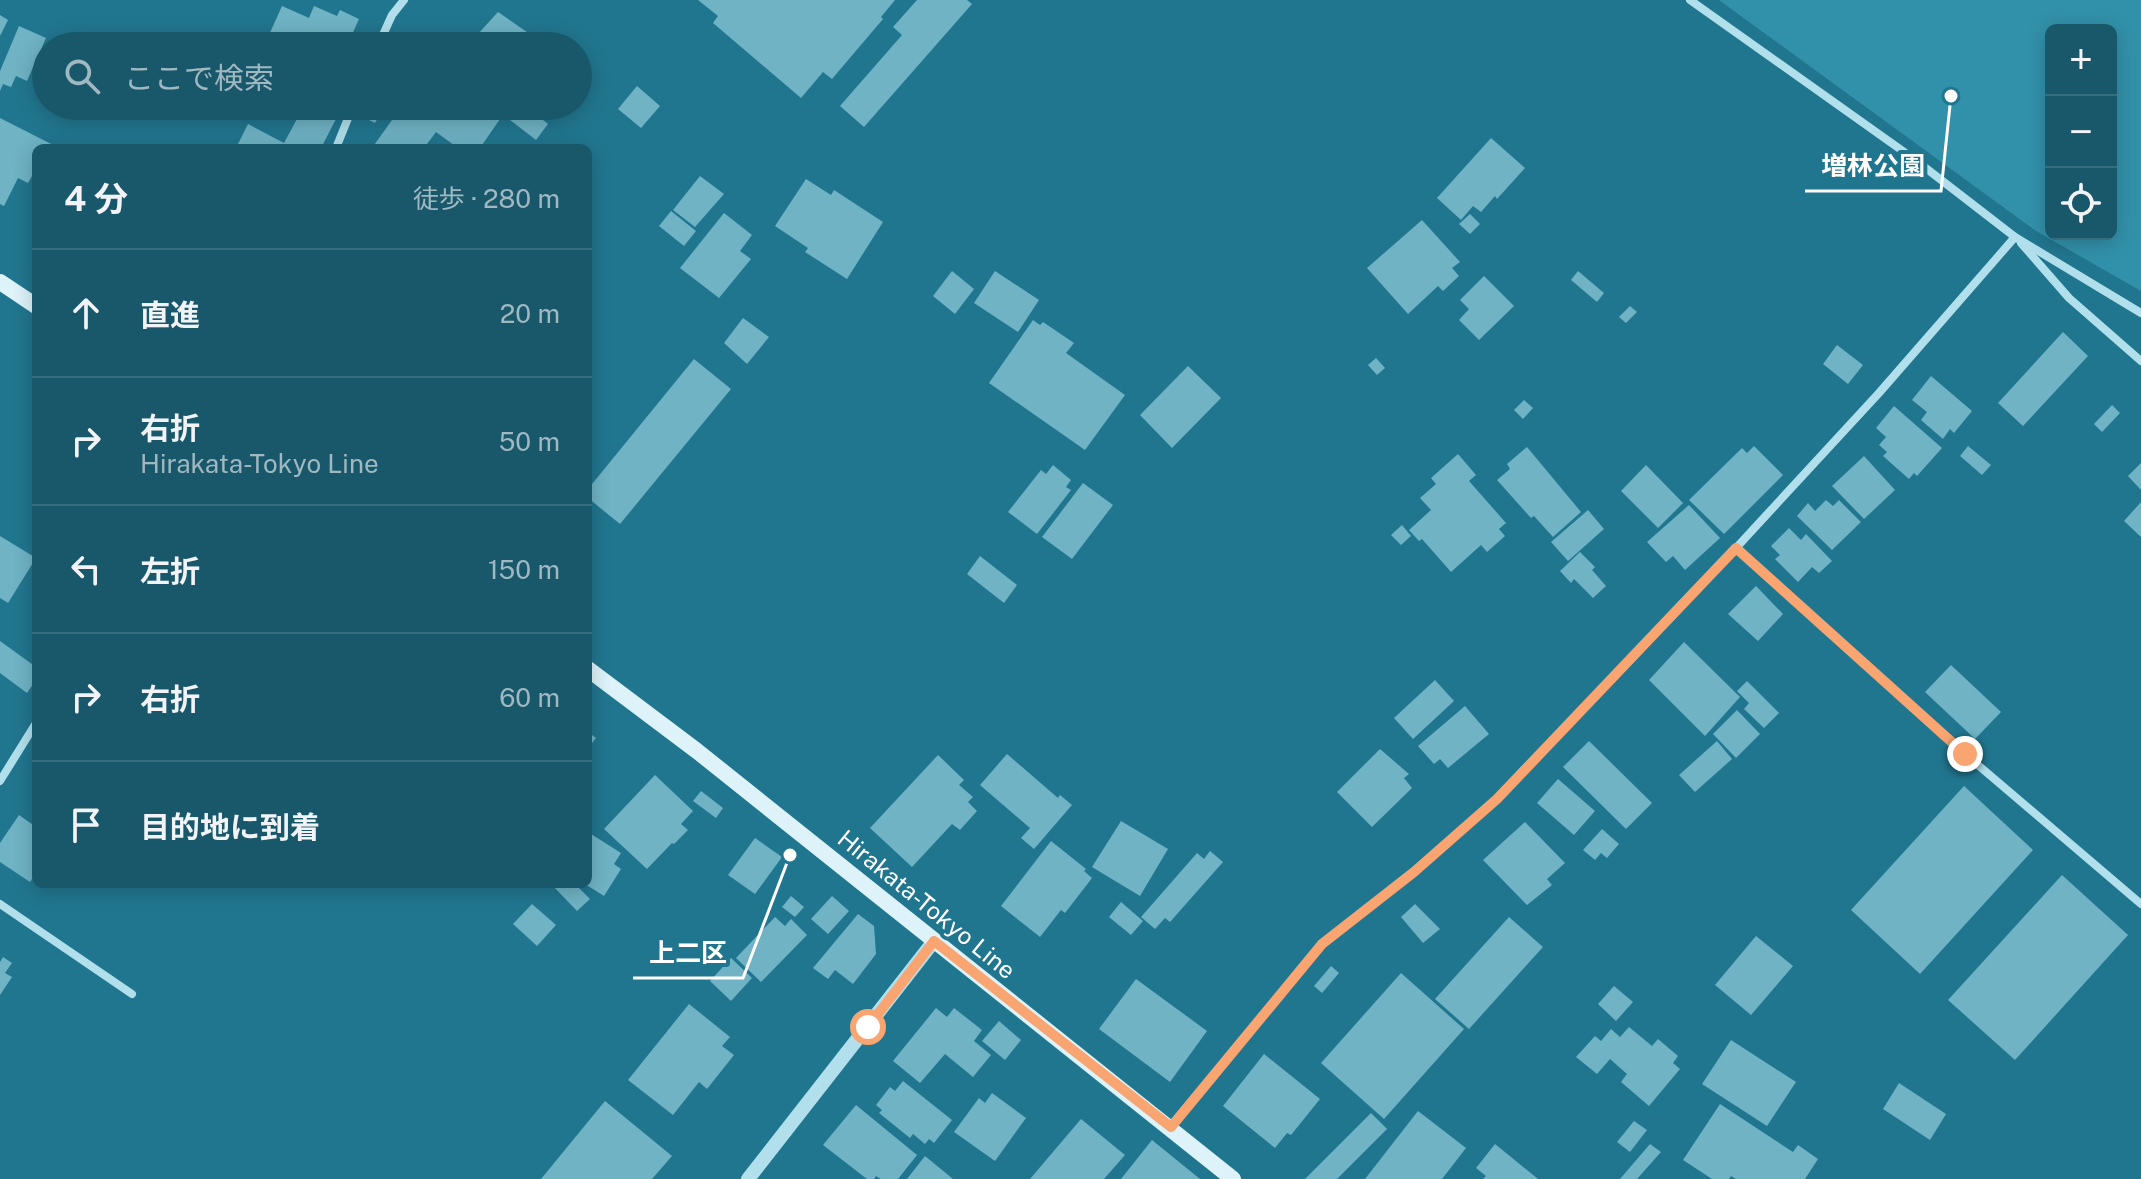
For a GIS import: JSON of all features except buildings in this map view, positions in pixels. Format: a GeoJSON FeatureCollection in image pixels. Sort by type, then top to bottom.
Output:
{"type":"FeatureCollection","features":[{"type":"Feature","properties":{"kind":"main road"},"geometry":{"type":"LineString","coordinates":[[0,282],[32,303]]}},
{"type":"Feature","properties":{"kind":"main road","name":"Hirakata-Tokyo Line"},"geometry":{"type":"LineString","coordinates":[[592,672],[697,751],[1233,1179]]}},
{"type":"Feature","properties":{"kind":"street"},"geometry":{"type":"LineString","coordinates":[[384,32],[404,0]]}},
{"type":"Feature","properties":{"kind":"street"},"geometry":{"type":"LineString","coordinates":[[1690,0],[1914,159],[2015,237],[2141,313]]}},
{"type":"Feature","properties":{"kind":"street"},"geometry":{"type":"LineString","coordinates":[[338,144],[347,120]]}},
{"type":"Feature","properties":{"kind":"street"},"geometry":{"type":"LineString","coordinates":[[2015,237],[2069,298],[2141,361]]}},
{"type":"Feature","properties":{"kind":"street"},"geometry":{"type":"LineString","coordinates":[[1171,1127],[1322,944],[1414,872],[1497,799],[1879,393],[2015,237]]}},
{"type":"Feature","properties":{"kind":"street"},"geometry":{"type":"LineString","coordinates":[[1736,548],[1965,754],[2141,904]]}},
{"type":"Feature","properties":{"kind":"street"},"geometry":{"type":"LineString","coordinates":[[0,781],[32,729]]}},
{"type":"Feature","properties":{"kind":"street"},"geometry":{"type":"LineString","coordinates":[[0,904],[132,994]]}},
{"type":"Feature","properties":{"kind":"street"},"geometry":{"type":"LineString","coordinates":[[748,1179],[934,941]]}},
{"type":"Feature","properties":{"kind":"shaded area"},"geometry":{"type":"Polygon","coordinates":[[[1719,0],[2141,0],[2141,291],[2052,240],[2117,240],[2117,24],[2045,24],[2045,236],[1719,0]]]}},
{"type":"Feature","properties":{"kind":"place","name":"増林公園"},"geometry":{"type":"Point","coordinates":[1951,96]}},
{"type":"Feature","properties":{"kind":"place","name":"上二区"},"geometry":{"type":"Point","coordinates":[790,855]}},
{"type":"Feature","properties":{"kind":"route"},"geometry":{"type":"LineString","coordinates":[[868,1027],[934,941],[1171,1127],[1322,944],[1414,872],[1497,799],[1736,548],[1965,754]]}}]}
